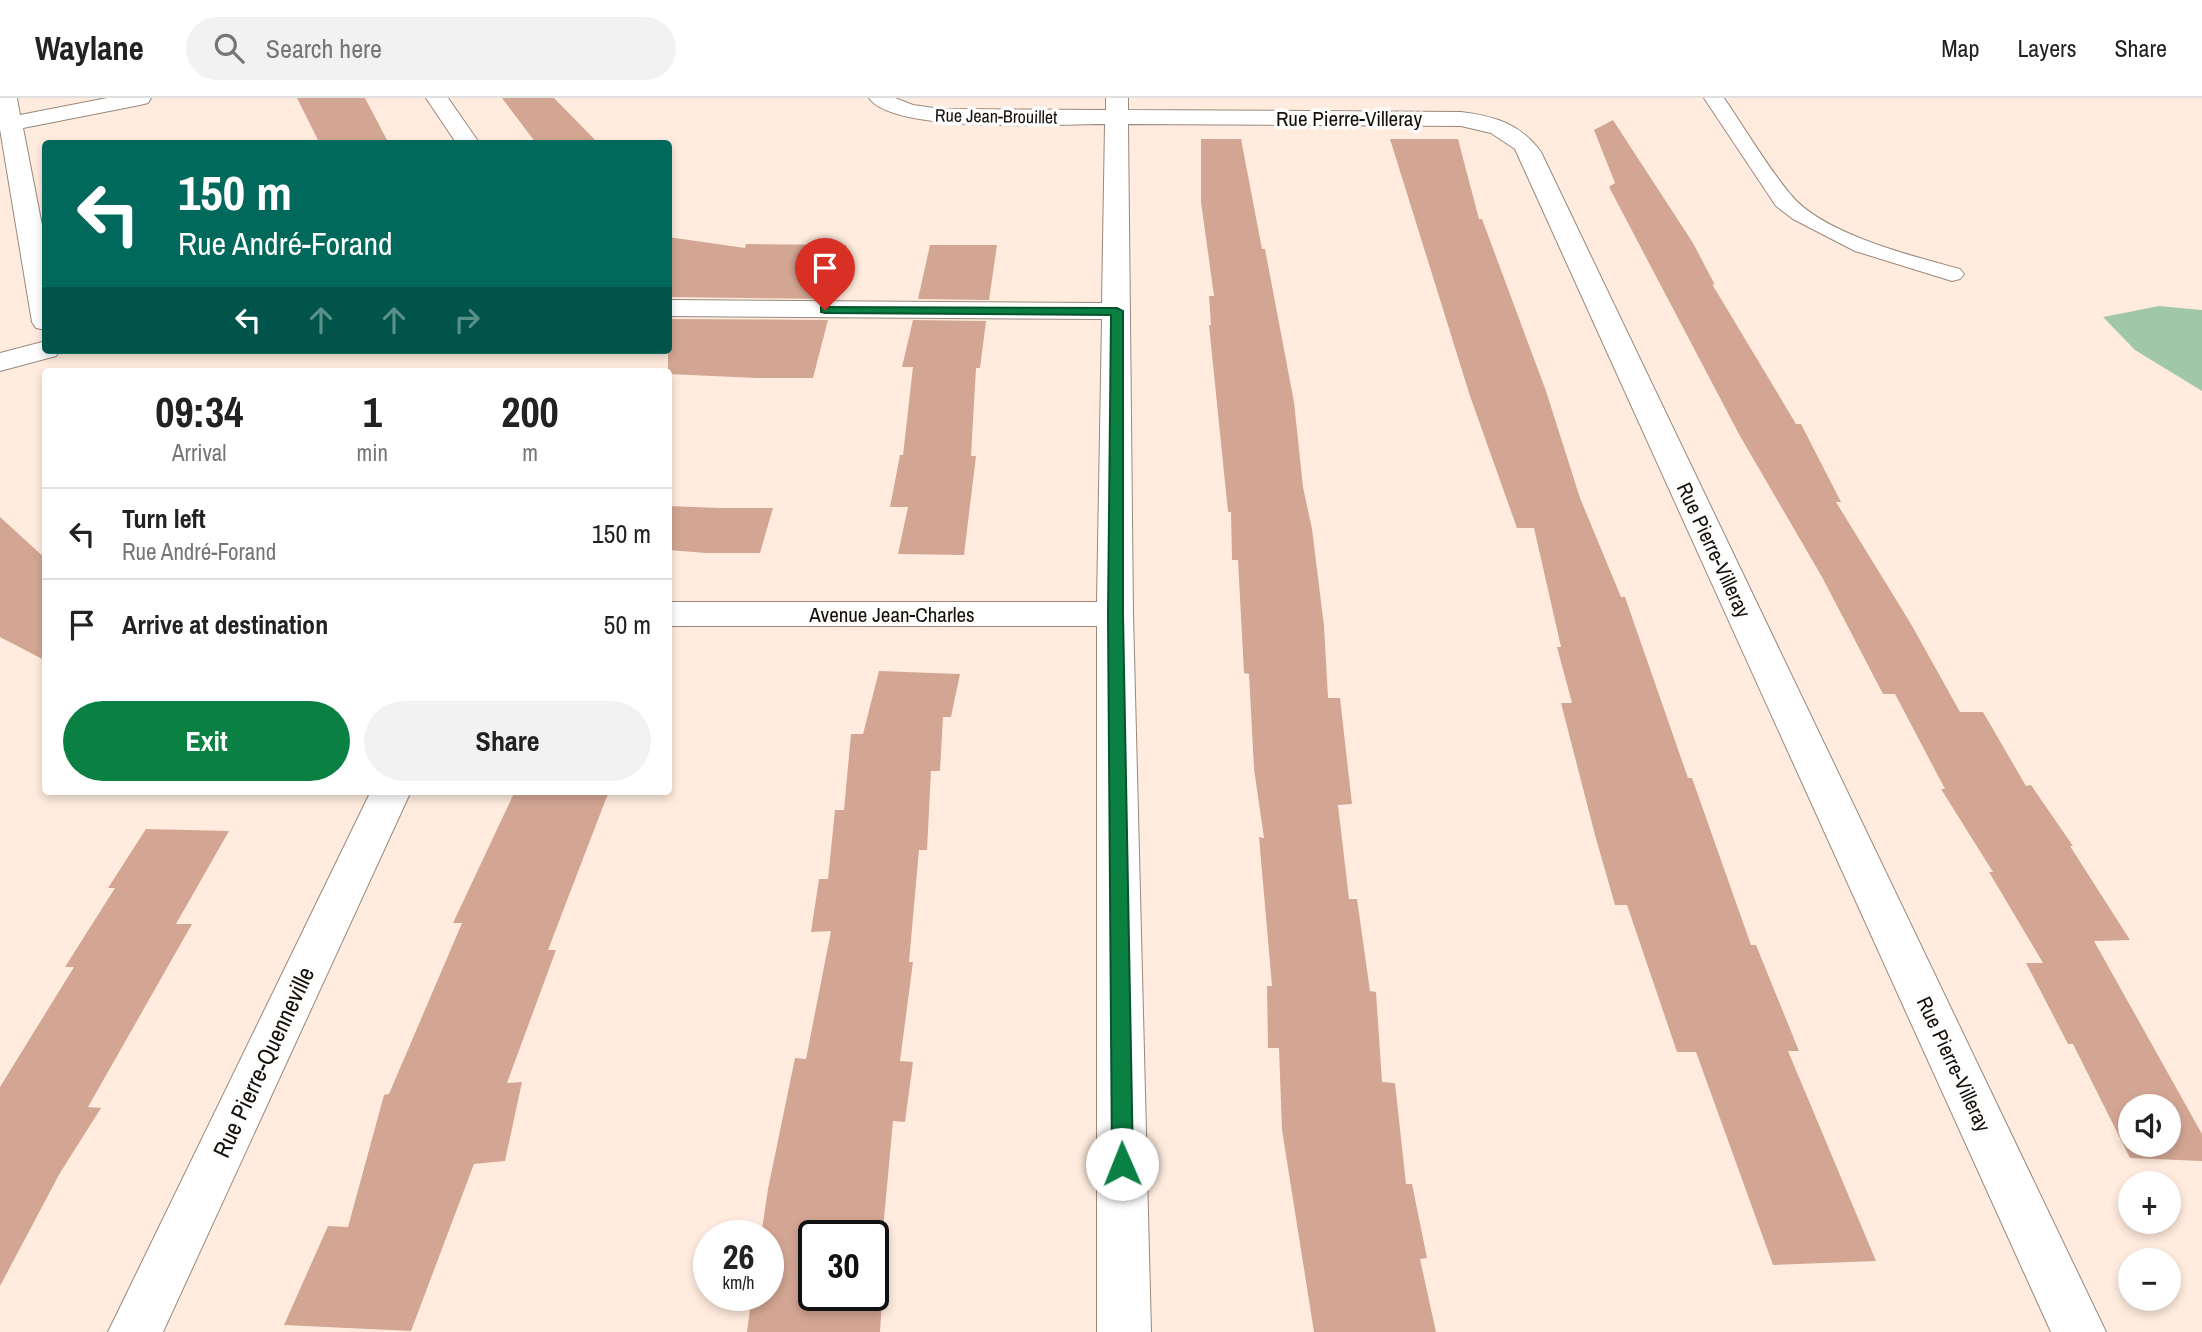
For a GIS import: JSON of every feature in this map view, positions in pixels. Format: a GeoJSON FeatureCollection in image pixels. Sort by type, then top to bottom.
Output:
{"type":"FeatureCollection","features":[{"type":"Feature","properties":{"kind":"street"},"geometry":{"type":"LineString","coordinates":[[6,98],[42,299]]}},
{"type":"Feature","properties":{"kind":"street"},"geometry":{"type":"LineString","coordinates":[[11,124],[140,98]]}},
{"type":"Feature","properties":{"kind":"street"},"geometry":{"type":"LineString","coordinates":[[437,98],[466,140]]}},
{"type":"Feature","properties":{"kind":"street","name":"Rue Jean-Brouillet"},"geometry":{"type":"LineString","coordinates":[[880,98],[899,109],[930,115],[1116,107]]}},
{"type":"Feature","properties":{"kind":"street"},"geometry":{"type":"LineString","coordinates":[[1116,107],[1115,614],[1124,1332]]}},
{"type":"Feature","properties":{"kind":"street","name":"Rue Pierre-Villeray"},"geometry":{"type":"LineString","coordinates":[[1116,107],[1461,118],[1506,130],[1525,145],[2079,1332]]}},
{"type":"Feature","properties":{"kind":"street"},"geometry":{"type":"LineString","coordinates":[[672,308],[1117,311]]}},
{"type":"Feature","properties":{"kind":"street"},"geometry":{"type":"LineString","coordinates":[[0,362],[42,352]]}},
{"type":"Feature","properties":{"kind":"street","name":"Avenue Jean-Charles"},"geometry":{"type":"LineString","coordinates":[[672,614],[1115,614]]}},
{"type":"Feature","properties":{"kind":"street","name":"Rue Pierre-Quenneville"},"geometry":{"type":"LineString","coordinates":[[135,1332],[389,795]]}},
{"type":"Feature","properties":{"kind":"lane"},"geometry":{"type":"LineString","coordinates":[[1714,98],[1784,201],[1797,214],[1861,244],[1952,274]]}},
{"type":"Feature","properties":{"kind":"green space"},"geometry":{"type":"Polygon","coordinates":[[[2159,306],[2202,310],[2202,391],[2135,350],[2103,317],[2159,306]]]}},
{"type":"Feature","properties":{"kind":"building"},"geometry":{"type":"Polygon","coordinates":[[[297,98],[365,98],[387,140],[318,140],[297,98]]]}},
{"type":"Feature","properties":{"kind":"building"},"geometry":{"type":"Polygon","coordinates":[[[502,98],[554,98],[595,140],[534,140],[502,98]]]}},
{"type":"Feature","properties":{"kind":"building"},"geometry":{"type":"Polygon","coordinates":[[[1613,120],[1693,243],[1715,285],[1712,284],[1796,424],[1801,424],[1841,502],[1836,502],[1911,624],[1960,712],[1983,712],[2026,786],[2031,785],[2073,846],[2070,846],[2130,940],[2094,941],[2180,1094],[2118,1094],[2118,1134],[2073,1044],[2068,1044],[2026,963],[2043,963],[1989,872],[1993,872],[1941,789],[1945,789],[1895,694],[1883,694],[1822,577],[1740,436],[1609,187],[1615,183],[1594,130],[1613,120]]]}},
{"type":"Feature","properties":{"kind":"building"},"geometry":{"type":"Polygon","coordinates":[[[1201,139],[1241,139],[1262,249],[1265,249],[1294,402],[1303,487],[1312,529],[1324,626],[1328,698],[1340,698],[1352,804],[1338,805],[1349,899],[1357,899],[1370,991],[1376,992],[1382,1082],[1395,1083],[1406,1184],[1412,1184],[1427,1258],[1420,1259],[1436,1332],[1314,1332],[1282,1130],[1279,1048],[1268,1048],[1267,986],[1272,986],[1259,837],[1264,838],[1254,769],[1249,674],[1244,673],[1238,560],[1232,560],[1231,512],[1228,512],[1209,325],[1209,296],[1214,296],[1201,202],[1201,139]]]}},
{"type":"Feature","properties":{"kind":"building"},"geometry":{"type":"Polygon","coordinates":[[[1390,139],[1458,139],[1479,219],[1482,219],[1546,391],[1580,498],[1621,597],[1625,597],[1688,778],[1692,778],[1751,945],[1756,945],[1799,1051],[1788,1051],[1876,1261],[1773,1265],[1696,1052],[1677,1052],[1627,905],[1615,905],[1595,835],[1561,703],[1572,703],[1557,647],[1561,647],[1534,528],[1517,528],[1470,396],[1390,139]]]}},
{"type":"Feature","properties":{"kind":"building"},"geometry":{"type":"Polygon","coordinates":[[[672,238],[745,248],[746,244],[846,245],[833,299],[672,297],[672,238]]]}},
{"type":"Feature","properties":{"kind":"building"},"geometry":{"type":"Polygon","coordinates":[[[930,245],[997,245],[989,300],[918,299],[930,245]]]}},
{"type":"Feature","properties":{"kind":"building"},"geometry":{"type":"Polygon","coordinates":[[[672,319],[828,320],[813,378],[672,374],[672,368],[668,368],[668,354],[672,354],[672,319]]]}},
{"type":"Feature","properties":{"kind":"building"},"geometry":{"type":"Polygon","coordinates":[[[913,320],[986,321],[980,368],[976,368],[971,456],[976,456],[964,555],[898,554],[908,507],[890,507],[900,455],[903,455],[913,367],[902,367],[913,320]]]}},
{"type":"Feature","properties":{"kind":"building"},"geometry":{"type":"Polygon","coordinates":[[[672,506],[773,508],[760,553],[672,550],[672,506]]]}},
{"type":"Feature","properties":{"kind":"building"},"geometry":{"type":"Polygon","coordinates":[[[0,517],[42,555],[42,659],[0,637],[0,517]]]}},
{"type":"Feature","properties":{"kind":"building"},"geometry":{"type":"Polygon","coordinates":[[[879,671],[960,674],[951,717],[943,717],[940,771],[931,771],[927,850],[919,850],[909,962],[913,962],[900,1061],[913,1062],[905,1122],[893,1121],[884,1220],[798,1220],[798,1311],[881,1311],[880,1332],[747,1332],[750,1311],[784,1311],[784,1220],[763,1220],[795,1058],[806,1059],[831,931],[811,932],[819,879],[828,879],[835,810],[844,810],[851,734],[863,734],[879,671]]]}},
{"type":"Feature","properties":{"kind":"building"},"geometry":{"type":"Polygon","coordinates":[[[513,795],[607,795],[548,950],[556,950],[507,1083],[522,1082],[505,1161],[474,1164],[411,1331],[284,1325],[328,1226],[348,1227],[384,1095],[389,1094],[462,923],[453,923],[513,795]]]}},
{"type":"Feature","properties":{"kind":"building"},"geometry":{"type":"Polygon","coordinates":[[[146,829],[229,831],[176,924],[192,924],[88,1107],[101,1108],[60,1173],[0,1286],[0,1087],[74,967],[65,967],[115,888],[108,888],[146,829]]]}},
{"type":"Feature","properties":{"kind":"building"},"geometry":{"type":"Polygon","coordinates":[[[2181,1096],[2202,1134],[2202,1161],[2130,1158],[2181,1157],[2181,1096]]]}},
{"type":"Feature","properties":{"kind":"route"},"geometry":{"type":"LineString","coordinates":[[825,310],[1117,311],[1115,614],[1122,1164]]}}]}
